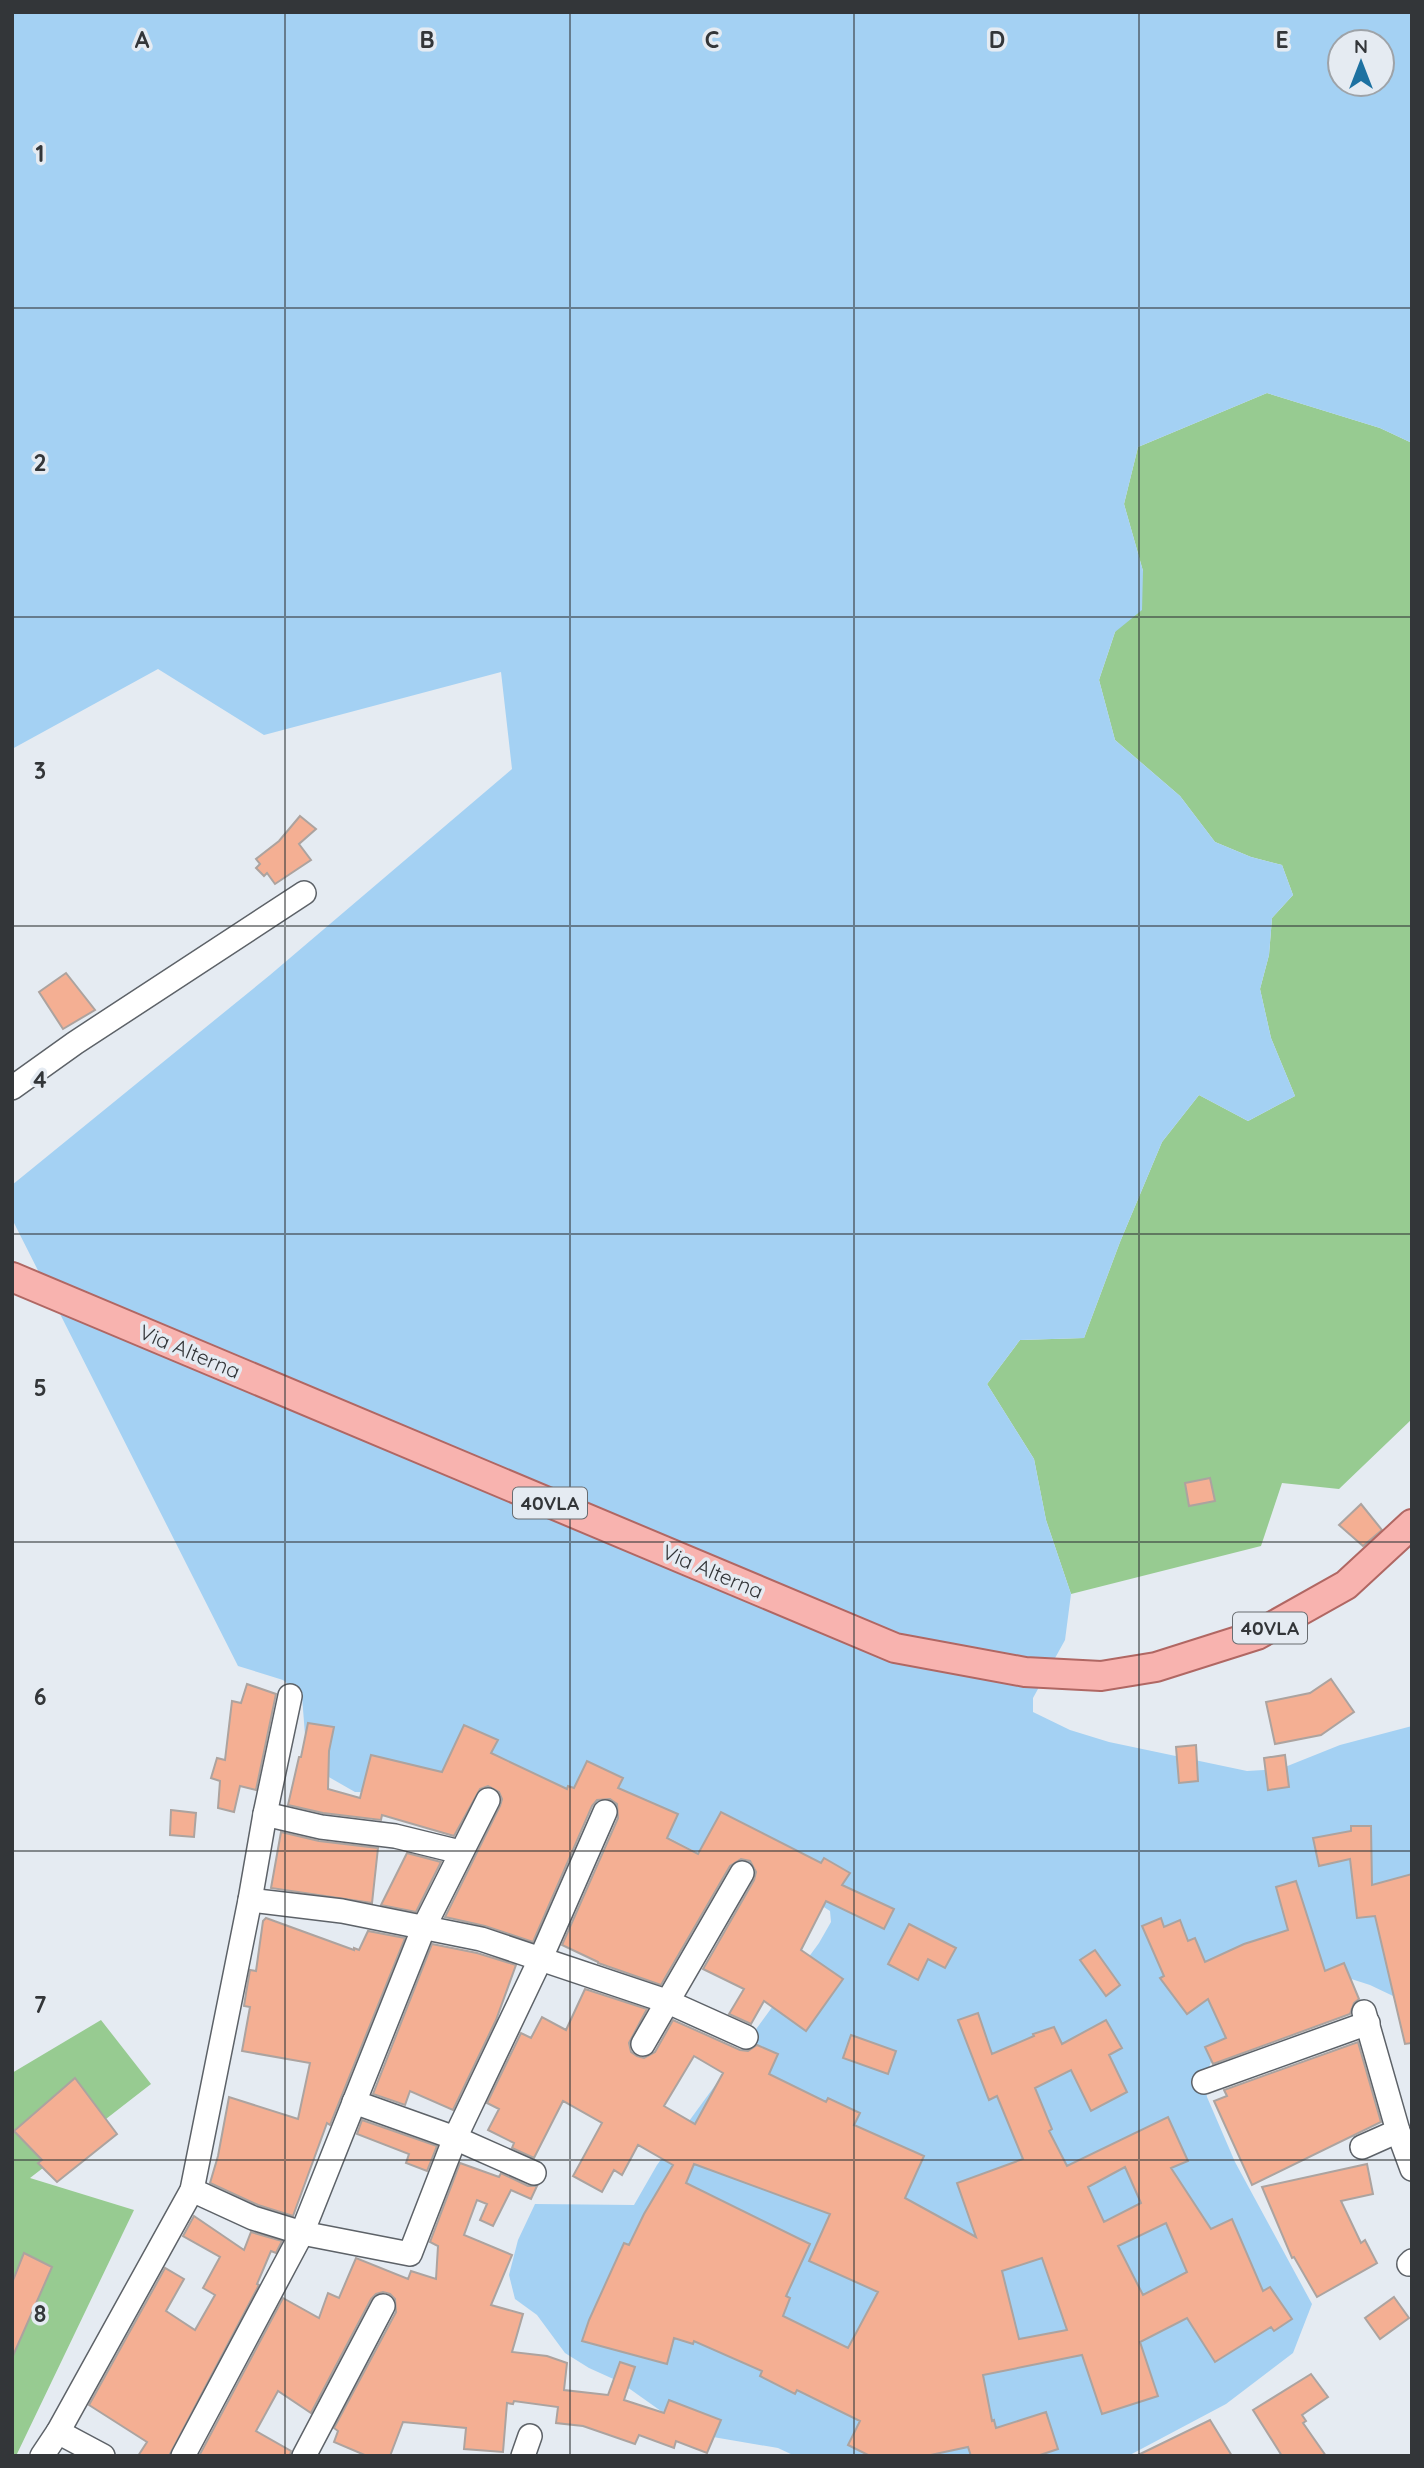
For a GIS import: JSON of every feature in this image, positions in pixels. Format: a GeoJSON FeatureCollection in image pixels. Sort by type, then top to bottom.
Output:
{"type":"FeatureCollection","features":[{"type":"Feature","properties":{"kind":"main road","name":"Via Alterna"},"geometry":{"type":"LineString","coordinates":[[12,1277],[895,1648],[1025,1672],[1101,1676],[1156,1668],[1257,1636],[1346,1585],[1412,1524]]}},
{"type":"Feature","properties":{"kind":"street"},"geometry":{"type":"LineString","coordinates":[[12,1087],[304,892]]}},
{"type":"Feature","properties":{"kind":"street"},"geometry":{"type":"LineString","coordinates":[[42,2456],[58,2432],[192,2190],[290,1696]]}},
{"type":"Feature","properties":{"kind":"street"},"geometry":{"type":"LineString","coordinates":[[183,2456],[302,2233],[424,1927],[488,1800]]}},
{"type":"Feature","properties":{"kind":"street"},"geometry":{"type":"LineString","coordinates":[[192,2190],[253,2218],[302,2233],[410,2254],[454,2138],[540,1960],[605,1812]]}},
{"type":"Feature","properties":{"kind":"street"},"geometry":{"type":"LineString","coordinates":[[265,1814],[321,1827],[395,1836],[460,1852]]}},
{"type":"Feature","properties":{"kind":"street"},"geometry":{"type":"LineString","coordinates":[[643,2044],[742,1873]]}},
{"type":"Feature","properties":{"kind":"street"},"geometry":{"type":"LineString","coordinates":[[250,1900],[342,1911],[481,1939],[666,2001],[746,2037]]}},
{"type":"Feature","properties":{"kind":"street"},"geometry":{"type":"LineString","coordinates":[[1204,2082],[1366,2017],[1398,2131],[1412,2169]]}},
{"type":"Feature","properties":{"kind":"street"},"geometry":{"type":"LineString","coordinates":[[354,2102],[454,2138],[534,2174]]}},
{"type":"Feature","properties":{"kind":"street"},"geometry":{"type":"LineString","coordinates":[[1362,2147],[1398,2131]]}},
{"type":"Feature","properties":{"kind":"street"},"geometry":{"type":"LineString","coordinates":[[304,2456],[383,2305]]}},
{"type":"Feature","properties":{"kind":"street"},"geometry":{"type":"LineString","coordinates":[[58,2432],[103,2456]]}},
{"type":"Feature","properties":{"kind":"green space"},"geometry":{"type":"Polygon","coordinates":[[[1267,393],[1380,428],[1412,443],[1412,1419],[1339,1489],[1282,1483],[1261,1546],[1071,1594],[1046,1520],[1034,1459],[987,1384],[1020,1340],[1084,1338],[1162,1142],[1199,1095],[1248,1121],[1295,1096],[1271,1038],[1260,989],[1269,955],[1272,918],[1293,895],[1282,865],[1251,857],[1215,842],[1180,796],[1115,740],[1099,680],[1115,632],[1143,571],[1124,504],[1138,447],[1267,393]]]}},
{"type":"Feature","properties":{"kind":"green space"},"geometry":{"type":"Polygon","coordinates":[[[101,2020],[151,2084],[30,2178],[134,2210],[16,2456],[12,2456],[12,2073],[101,2020]]]}},
{"type":"Feature","properties":{"kind":"water"},"geometry":{"type":"Polygon","coordinates":[[[12,12],[1412,12],[1412,443],[1380,428],[1267,393],[1138,447],[1124,504],[1143,571],[1142,610],[1115,632],[1099,680],[1115,740],[1180,796],[1215,842],[1251,857],[1282,865],[1293,895],[1272,918],[1269,955],[1260,989],[1271,1038],[1295,1096],[1248,1121],[1199,1095],[1162,1142],[1084,1338],[1020,1340],[987,1384],[1034,1459],[1046,1520],[1071,1594],[1065,1640],[1033,1698],[1033,1712],[1070,1730],[1109,1742],[1247,1771],[1280,1769],[1340,1745],[1412,1726],[1412,2005],[1370,1985],[1342,1976],[1213,2056],[1204,2082],[1207,2097],[1235,2162],[1312,2304],[1293,2353],[1226,2404],[1128,2456],[795,2456],[778,2448],[713,2437],[675,2421],[620,2382],[565,2353],[537,2315],[515,2299],[509,2275],[518,2240],[535,2204],[634,2205],[657,2165],[819,1943],[831,1922],[830,1911],[808,1897],[706,1857],[567,1789],[479,1794],[355,1792],[320,1772],[306,1748],[302,1696],[283,1680],[238,1666],[12,1219],[12,1185],[270,975],[512,769],[501,672],[264,735],[158,669],[12,749],[12,12]]]}},
{"type":"Feature","properties":{"kind":"building"},"geometry":{"type":"Polygon","coordinates":[[[300,816],[316,829],[299,844],[311,860],[275,884],[267,873],[264,876],[256,868],[260,864],[256,859],[279,841],[300,816]]]}},
{"type":"Feature","properties":{"kind":"building"},"geometry":{"type":"Polygon","coordinates":[[[66,973],[95,1010],[63,1029],[39,992],[66,973]]]}},
{"type":"Feature","properties":{"kind":"building"},"geometry":{"type":"Polygon","coordinates":[[[1210,1478],[1215,1501],[1189,1506],[1185,1483],[1210,1478]]]}},
{"type":"Feature","properties":{"kind":"building"},"geometry":{"type":"Polygon","coordinates":[[[1361,1504],[1382,1530],[1363,1546],[1339,1525],[1361,1504]]]}},
{"type":"Feature","properties":{"kind":"building"},"geometry":{"type":"Polygon","coordinates":[[[1331,1679],[1354,1712],[1321,1735],[1275,1744],[1266,1702],[1310,1693],[1331,1679]]]}},
{"type":"Feature","properties":{"kind":"building"},"geometry":{"type":"Polygon","coordinates":[[[247,1684],[276,1694],[256,1790],[240,1786],[234,1812],[218,1808],[220,1781],[211,1778],[217,1758],[225,1760],[232,1701],[241,1703],[247,1684]]]}},
{"type":"Feature","properties":{"kind":"building"},"geometry":{"type":"Polygon","coordinates":[[[308,1723],[334,1727],[329,1751],[328,1789],[360,1798],[371,1755],[442,1772],[464,1725],[498,1740],[491,1753],[567,1789],[568,1786],[574,1788],[587,1761],[623,1778],[618,1788],[678,1814],[667,1838],[698,1854],[721,1812],[821,1863],[824,1858],[850,1873],[842,1885],[894,1909],[884,1929],[826,1901],[801,1950],[843,1979],[806,2031],[764,2001],[751,2024],[729,2014],[744,1989],[703,1969],[754,1880],[756,1872],[750,1861],[741,1859],[730,1866],[661,1985],[598,1963],[562,1945],[618,1818],[617,1804],[610,1799],[597,1800],[592,1806],[533,1942],[485,1926],[445,1917],[500,1806],[502,1799],[499,1792],[488,1786],[480,1789],[454,1836],[382,1815],[381,1820],[323,1813],[288,1805],[308,1723]]]}},
{"type":"Feature","properties":{"kind":"building"},"geometry":{"type":"Polygon","coordinates":[[[1196,1745],[1198,1781],[1179,1783],[1176,1747],[1196,1745]]]}},
{"type":"Feature","properties":{"kind":"building"},"geometry":{"type":"Polygon","coordinates":[[[1285,1755],[1289,1787],[1268,1790],[1264,1758],[1285,1755]]]}},
{"type":"Feature","properties":{"kind":"building"},"geometry":{"type":"Polygon","coordinates":[[[171,1810],[196,1813],[194,1837],[170,1835],[171,1810]]]}},
{"type":"Feature","properties":{"kind":"building"},"geometry":{"type":"Polygon","coordinates":[[[1351,1826],[1371,1826],[1372,1885],[1412,1874],[1412,2043],[1405,2044],[1375,1916],[1357,1918],[1350,1859],[1319,1866],[1313,1838],[1351,1831],[1351,1826]]]}},
{"type":"Feature","properties":{"kind":"building"},"geometry":{"type":"Polygon","coordinates":[[[281,1832],[319,1841],[378,1848],[372,1903],[271,1888],[281,1832]]]}},
{"type":"Feature","properties":{"kind":"building"},"geometry":{"type":"Polygon","coordinates":[[[407,1853],[441,1862],[416,1912],[381,1905],[407,1853]]]}},
{"type":"Feature","properties":{"kind":"building"},"geometry":{"type":"Polygon","coordinates":[[[1296,1881],[1325,1971],[1344,1963],[1359,1999],[1354,2003],[1350,2014],[1213,2064],[1205,2047],[1226,2038],[1208,1999],[1187,2014],[1160,1978],[1164,1976],[1142,1926],[1161,1918],[1164,1927],[1180,1920],[1188,1941],[1195,1938],[1205,1962],[1244,1944],[1288,1930],[1276,1887],[1296,1881]]]}},
{"type":"Feature","properties":{"kind":"building"},"geometry":{"type":"Polygon","coordinates":[[[266,1918],[354,1950],[359,1950],[368,1931],[405,1938],[330,2125],[327,2123],[293,2216],[258,2205],[210,2183],[229,2097],[298,2119],[310,2063],[242,2051],[250,2007],[244,2006],[250,1970],[256,1971],[263,1921],[266,1918]]]}},
{"type":"Feature","properties":{"kind":"building"},"geometry":{"type":"Polygon","coordinates":[[[909,1924],[956,1948],[945,1968],[928,1959],[918,1980],[888,1964],[909,1924]]]}},
{"type":"Feature","properties":{"kind":"building"},"geometry":{"type":"Polygon","coordinates":[[[432,1944],[477,1953],[516,1965],[496,2020],[453,2110],[410,2091],[405,2105],[373,2094],[432,1944]]]}},
{"type":"Feature","properties":{"kind":"building"},"geometry":{"type":"Polygon","coordinates":[[[1095,1950],[1120,1985],[1106,1996],[1080,1960],[1095,1950]]]}},
{"type":"Feature","properties":{"kind":"building"},"geometry":{"type":"Polygon","coordinates":[[[585,1989],[647,2009],[629,2043],[631,2052],[637,2056],[644,2058],[655,2052],[673,2020],[740,2050],[748,2051],[757,2045],[778,2054],[769,2074],[826,2102],[828,2098],[860,2113],[854,2125],[924,2156],[905,2198],[976,2237],[957,2183],[1023,2159],[997,2096],[989,2100],[958,2020],[978,2013],[992,2054],[1054,2027],[1062,2044],[1106,2020],[1122,2048],[1109,2055],[1127,2092],[1091,2111],[1071,2070],[1035,2088],[1052,2129],[1049,2131],[1067,2166],[1168,2117],[1188,2161],[1171,2168],[1211,2229],[1232,2219],[1263,2291],[1270,2287],[1292,2319],[1274,2331],[1271,2327],[1215,2362],[1187,2318],[1140,2342],[1158,2396],[1102,2414],[1082,2355],[983,2375],[992,2421],[994,2420],[996,2428],[1046,2412],[1058,2449],[1037,2456],[971,2456],[968,2447],[926,2456],[870,2456],[848,2445],[860,2421],[797,2390],[795,2394],[760,2376],[762,2371],[694,2341],[693,2344],[674,2338],[667,2364],[582,2341],[624,2243],[629,2245],[673,2165],[638,2145],[622,2175],[614,2170],[602,2192],[573,2176],[602,2123],[563,2101],[534,2158],[512,2148],[514,2143],[488,2130],[499,2109],[487,2103],[521,2033],[531,2038],[542,2017],[566,2030],[585,1989]],[[694,2056],[664,2106],[695,2124],[723,2073],[694,2056]],[[694,2164],[686,2183],[810,2244],[786,2296],[790,2298],[783,2316],[848,2348],[878,2292],[809,2261],[830,2214],[694,2164]],[[1125,2167],[1088,2187],[1104,2222],[1141,2203],[1125,2167]],[[1166,2223],[1118,2246],[1143,2295],[1187,2272],[1166,2223]],[[1042,2258],[1002,2271],[1019,2339],[1067,2330],[1042,2258]]]}},
{"type":"Feature","properties":{"kind":"building"},"geometry":{"type":"Polygon","coordinates":[[[851,2035],[896,2051],[888,2074],[843,2058],[851,2035]]]}},
{"type":"Feature","properties":{"kind":"building"},"geometry":{"type":"Polygon","coordinates":[[[1358,2042],[1381,2122],[1252,2185],[1214,2101],[1227,2096],[1224,2090],[1358,2042]]]}},
{"type":"Feature","properties":{"kind":"building"},"geometry":{"type":"Polygon","coordinates":[[[75,2078],[117,2134],[57,2182],[38,2163],[42,2160],[14,2131],[75,2078]]]}},
{"type":"Feature","properties":{"kind":"building"},"geometry":{"type":"Polygon","coordinates":[[[362,2120],[437,2146],[427,2171],[406,2163],[409,2154],[357,2134],[362,2120]]]}},
{"type":"Feature","properties":{"kind":"building"},"geometry":{"type":"Polygon","coordinates":[[[460,2163],[499,2177],[501,2173],[528,2186],[537,2186],[531,2199],[511,2190],[493,2226],[480,2220],[487,2204],[477,2200],[464,2235],[512,2255],[491,2305],[523,2314],[512,2352],[547,2356],[567,2363],[564,2390],[608,2395],[620,2362],[635,2367],[624,2400],[664,2413],[669,2400],[721,2420],[707,2453],[676,2441],[674,2448],[639,2435],[635,2444],[583,2426],[556,2423],[558,2407],[514,2401],[513,2404],[507,2403],[503,2452],[464,2449],[466,2428],[403,2422],[390,2456],[367,2456],[334,2442],[338,2431],[334,2428],[396,2312],[395,2299],[383,2292],[371,2299],[311,2413],[278,2391],[256,2431],[291,2451],[290,2456],[199,2456],[283,2298],[319,2318],[328,2293],[339,2298],[356,2258],[408,2279],[411,2271],[436,2279],[438,2246],[430,2242],[460,2163]]]}},
{"type":"Feature","properties":{"kind":"building"},"geometry":{"type":"Polygon","coordinates":[[[1367,2164],[1373,2194],[1341,2201],[1361,2243],[1365,2240],[1377,2263],[1317,2297],[1294,2257],[1292,2258],[1262,2187],[1367,2164]]]}},
{"type":"Feature","properties":{"kind":"building"},"geometry":{"type":"Polygon","coordinates":[[[194,2216],[244,2250],[251,2232],[282,2241],[276,2253],[271,2251],[257,2284],[259,2285],[169,2456],[138,2456],[147,2442],[89,2405],[165,2268],[184,2279],[166,2311],[195,2330],[215,2295],[203,2288],[220,2257],[183,2236],[194,2216]]]}},
{"type":"Feature","properties":{"kind":"building"},"geometry":{"type":"Polygon","coordinates":[[[24,2253],[52,2267],[12,2358],[12,2283],[24,2253]]]}},
{"type":"Feature","properties":{"kind":"building"},"geometry":{"type":"Polygon","coordinates":[[[1394,2297],[1409,2318],[1380,2339],[1365,2318],[1394,2297]]]}},
{"type":"Feature","properties":{"kind":"building"},"geometry":{"type":"Polygon","coordinates":[[[1311,2374],[1328,2397],[1302,2415],[1306,2421],[1303,2423],[1326,2456],[1282,2456],[1253,2410],[1311,2374]]]}},
{"type":"Feature","properties":{"kind":"building"},"geometry":{"type":"Polygon","coordinates":[[[1210,2420],[1232,2456],[1136,2456],[1210,2420]]]}}]}
